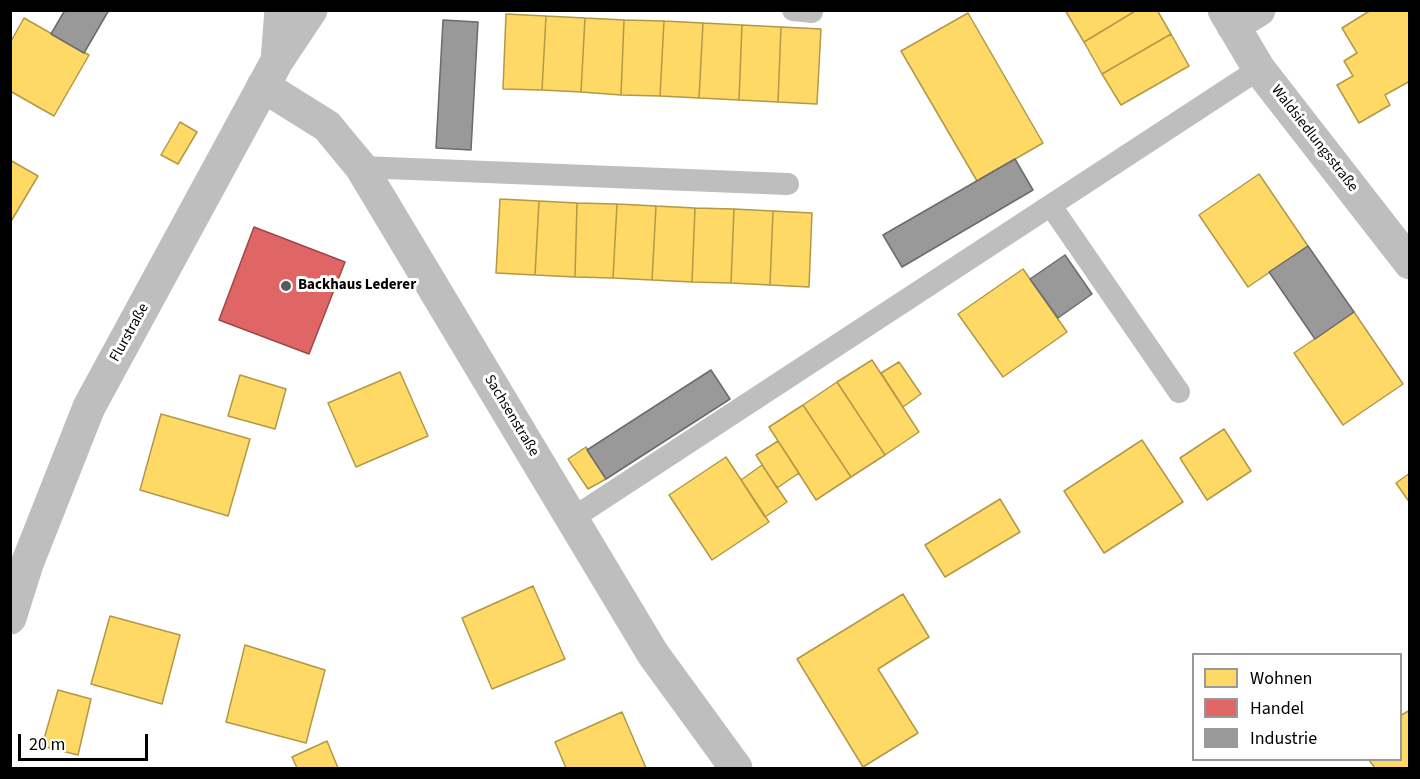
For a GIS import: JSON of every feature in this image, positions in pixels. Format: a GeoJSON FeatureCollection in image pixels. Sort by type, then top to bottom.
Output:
{"type":"FeatureCollection","features":[{"type":"Feature","properties":{"kind":"street","name":"Flurstraße"},"geometry":{"type":"LineString","coordinates":[[270,73],[281,10]]}},
{"type":"Feature","properties":{"kind":"street","name":"Flurstraße"},"geometry":{"type":"LineString","coordinates":[[10,618],[27,564],[89,407],[270,73],[311,10]]}},
{"type":"Feature","properties":{"kind":"street","name":"Waldsiedlungsstraße"},"geometry":{"type":"LineString","coordinates":[[1238,16],[1259,69],[1406,251]]}},
{"type":"Feature","properties":{"kind":"street","name":"Sachsenstraße"},"geometry":{"type":"LineString","coordinates":[[270,73],[327,126],[361,167],[653,654],[736,768]]}},
{"type":"Feature","properties":{"kind":"lane"},"geometry":{"type":"LineString","coordinates":[[573,518],[1259,69]]}},
{"type":"Feature","properties":{"kind":"lane"},"geometry":{"type":"LineString","coordinates":[[361,167],[788,184]]}},
{"type":"Feature","properties":{"kind":"lane"},"geometry":{"type":"LineString","coordinates":[[1051,206],[1179,392]]}},
{"type":"Feature","properties":{"kind":"building: Wohnen"},"geometry":{"type":"Polygon","coordinates":[[[1065,10],[1137,10],[1084,42],[1065,10]]]}},
{"type":"Feature","properties":{"kind":"building: Wohnen"},"geometry":{"type":"Polygon","coordinates":[[[1137,10],[1157,10],[1171,34],[1102,74],[1084,42],[1137,10]]]}},
{"type":"Feature","properties":{"kind":"building: Wohnen"},"geometry":{"type":"Polygon","coordinates":[[[1371,10],[1410,10],[1410,81],[1385,95],[1390,105],[1359,123],[1337,85],[1353,76],[1344,61],[1357,53],[1342,28],[1371,10]]]}},
{"type":"Feature","properties":{"kind":"building: Wohnen"},"geometry":{"type":"Polygon","coordinates":[[[968,13],[1043,143],[977,181],[901,51],[968,13]]]}},
{"type":"Feature","properties":{"kind":"building: Wohnen"},"geometry":{"type":"Polygon","coordinates":[[[506,14],[546,16],[542,90],[503,89],[506,14]]]}},
{"type":"Feature","properties":{"kind":"building: Wohnen"},"geometry":{"type":"Polygon","coordinates":[[[546,16],[585,18],[581,92],[542,90],[546,16]]]}},
{"type":"Feature","properties":{"kind":"building: Wohnen"},"geometry":{"type":"Polygon","coordinates":[[[24,18],[89,55],[54,116],[10,91],[10,43],[24,18]]]}},
{"type":"Feature","properties":{"kind":"building: Wohnen"},"geometry":{"type":"Polygon","coordinates":[[[585,18],[624,20],[621,95],[581,92],[585,18]]]}},
{"type":"Feature","properties":{"kind":"building: Wohnen"},"geometry":{"type":"Polygon","coordinates":[[[624,20],[664,21],[660,96],[621,95],[624,20]]]}},
{"type":"Feature","properties":{"kind":"building: Wohnen"},"geometry":{"type":"Polygon","coordinates":[[[664,21],[703,23],[699,98],[660,96],[664,21]]]}},
{"type":"Feature","properties":{"kind":"building: Wohnen"},"geometry":{"type":"Polygon","coordinates":[[[703,23],[742,25],[739,100],[699,98],[703,23]]]}},
{"type":"Feature","properties":{"kind":"building: Wohnen"},"geometry":{"type":"Polygon","coordinates":[[[742,25],[781,27],[778,102],[739,100],[742,25]]]}},
{"type":"Feature","properties":{"kind":"building: Wohnen"},"geometry":{"type":"Polygon","coordinates":[[[781,27],[821,29],[817,104],[778,102],[781,27]]]}},
{"type":"Feature","properties":{"kind":"building: Wohnen"},"geometry":{"type":"Polygon","coordinates":[[[1171,34],[1189,66],[1121,105],[1102,74],[1171,34]]]}},
{"type":"Feature","properties":{"kind":"building: Wohnen"},"geometry":{"type":"Polygon","coordinates":[[[180,122],[197,132],[178,164],[161,155],[180,122]]]}},
{"type":"Feature","properties":{"kind":"building: Wohnen"},"geometry":{"type":"Polygon","coordinates":[[[10,160],[38,176],[10,223],[10,160]]]}},
{"type":"Feature","properties":{"kind":"building: Wohnen"},"geometry":{"type":"Polygon","coordinates":[[[1259,174],[1308,246],[1248,287],[1199,215],[1259,174]]]}},
{"type":"Feature","properties":{"kind":"building: Wohnen"},"geometry":{"type":"Polygon","coordinates":[[[500,199],[539,201],[535,275],[496,273],[500,199]]]}},
{"type":"Feature","properties":{"kind":"building: Wohnen"},"geometry":{"type":"Polygon","coordinates":[[[539,201],[577,203],[575,277],[535,275],[539,201]]]}},
{"type":"Feature","properties":{"kind":"building: Wohnen"},"geometry":{"type":"Polygon","coordinates":[[[577,203],[617,204],[613,278],[575,277],[577,203]]]}},
{"type":"Feature","properties":{"kind":"building: Wohnen"},"geometry":{"type":"Polygon","coordinates":[[[617,204],[656,206],[652,280],[613,278],[617,204]]]}},
{"type":"Feature","properties":{"kind":"building: Wohnen"},"geometry":{"type":"Polygon","coordinates":[[[656,206],[695,208],[692,282],[652,280],[656,206]]]}},
{"type":"Feature","properties":{"kind":"building: Wohnen"},"geometry":{"type":"Polygon","coordinates":[[[695,208],[734,209],[731,283],[692,282],[695,208]]]}},
{"type":"Feature","properties":{"kind":"building: Wohnen"},"geometry":{"type":"Polygon","coordinates":[[[734,209],[773,211],[770,285],[731,283],[734,209]]]}},
{"type":"Feature","properties":{"kind":"building: Wohnen"},"geometry":{"type":"Polygon","coordinates":[[[773,211],[812,213],[809,287],[770,285],[773,211]]]}},
{"type":"Feature","properties":{"kind":"building: Wohnen"},"geometry":{"type":"Polygon","coordinates":[[[1023,269],[1067,332],[1003,377],[958,314],[1023,269]]]}},
{"type":"Feature","properties":{"kind":"building: Wohnen"},"geometry":{"type":"Polygon","coordinates":[[[1354,312],[1403,384],[1343,425],[1294,353],[1354,312]]]}},
{"type":"Feature","properties":{"kind":"building: Wohnen"},"geometry":{"type":"Polygon","coordinates":[[[872,360],[919,432],[885,455],[837,382],[872,360]]]}},
{"type":"Feature","properties":{"kind":"building: Wohnen"},"geometry":{"type":"Polygon","coordinates":[[[899,362],[921,394],[903,407],[881,373],[899,362]]]}},
{"type":"Feature","properties":{"kind":"building: Wohnen"},"geometry":{"type":"Polygon","coordinates":[[[400,372],[428,436],[356,467],[328,403],[400,372]]]}},
{"type":"Feature","properties":{"kind":"building: Wohnen"},"geometry":{"type":"Polygon","coordinates":[[[240,375],[286,389],[275,429],[228,416],[240,375]]]}},
{"type":"Feature","properties":{"kind":"building: Wohnen"},"geometry":{"type":"Polygon","coordinates":[[[837,382],[885,455],[851,477],[803,405],[837,382]]]}},
{"type":"Feature","properties":{"kind":"building: Wohnen"},"geometry":{"type":"Polygon","coordinates":[[[803,405],[851,477],[816,500],[769,427],[803,405]]]}},
{"type":"Feature","properties":{"kind":"building: Wohnen"},"geometry":{"type":"Polygon","coordinates":[[[161,414],[250,439],[228,516],[140,490],[161,414]]]}},
{"type":"Feature","properties":{"kind":"building: Wohnen"},"geometry":{"type":"Polygon","coordinates":[[[1224,429],[1251,471],[1207,500],[1180,458],[1224,429]]]}},
{"type":"Feature","properties":{"kind":"building: Wohnen"},"geometry":{"type":"Polygon","coordinates":[[[1142,440],[1183,502],[1104,553],[1064,491],[1142,440]]]}},
{"type":"Feature","properties":{"kind":"building: Wohnen"},"geometry":{"type":"Polygon","coordinates":[[[778,441],[799,473],[777,488],[756,455],[778,441]]]}},
{"type":"Feature","properties":{"kind":"building: Wohnen"},"geometry":{"type":"Polygon","coordinates":[[[586,447],[606,479],[588,489],[568,459],[586,447]]]}},
{"type":"Feature","properties":{"kind":"building: Wohnen"},"geometry":{"type":"Polygon","coordinates":[[[726,457],[769,522],[712,560],[669,495],[726,457]]]}},
{"type":"Feature","properties":{"kind":"building: Wohnen"},"geometry":{"type":"Polygon","coordinates":[[[762,465],[787,502],[765,517],[741,480],[762,465]]]}},
{"type":"Feature","properties":{"kind":"building: Wohnen"},"geometry":{"type":"Polygon","coordinates":[[[1410,473],[1410,503],[1396,483],[1410,473]]]}},
{"type":"Feature","properties":{"kind":"building: Wohnen"},"geometry":{"type":"Polygon","coordinates":[[[1000,499],[1020,532],[945,577],[925,545],[1000,499]]]}},
{"type":"Feature","properties":{"kind":"building: Wohnen"},"geometry":{"type":"Polygon","coordinates":[[[533,586],[565,659],[492,689],[462,618],[533,586]]]}},
{"type":"Feature","properties":{"kind":"building: Wohnen"},"geometry":{"type":"Polygon","coordinates":[[[903,594],[929,637],[878,669],[918,733],[863,767],[797,659],[903,594]]]}},
{"type":"Feature","properties":{"kind":"building: Wohnen"},"geometry":{"type":"Polygon","coordinates":[[[110,616],[180,635],[162,704],[91,684],[110,616]]]}},
{"type":"Feature","properties":{"kind":"building: Wohnen"},"geometry":{"type":"Polygon","coordinates":[[[245,645],[325,670],[306,743],[226,722],[245,645]]]}},
{"type":"Feature","properties":{"kind":"building: Wohnen"},"geometry":{"type":"Polygon","coordinates":[[[58,690],[91,699],[78,755],[42,746],[58,690]]]}},
{"type":"Feature","properties":{"kind":"building: Wohnen"},"geometry":{"type":"Polygon","coordinates":[[[1410,710],[1410,768],[1375,768],[1370,761],[1402,761],[1402,715],[1410,710]]]}},
{"type":"Feature","properties":{"kind":"building: Wohnen"},"geometry":{"type":"Polygon","coordinates":[[[622,712],[646,768],[566,768],[555,742],[622,712]]]}},
{"type":"Feature","properties":{"kind":"building: Wohnen"},"geometry":{"type":"Polygon","coordinates":[[[327,741],[338,768],[297,768],[292,757],[327,741]]]}},
{"type":"Feature","properties":{"kind":"building: Handel"},"geometry":{"type":"Polygon","coordinates":[[[254,227],[345,262],[309,354],[219,320],[254,227]]]}},
{"type":"Feature","properties":{"kind":"building: Industrie"},"geometry":{"type":"Polygon","coordinates":[[[65,10],[109,10],[84,53],[51,34],[65,10]]]}},
{"type":"Feature","properties":{"kind":"building: Industrie"},"geometry":{"type":"Polygon","coordinates":[[[443,20],[478,22],[471,150],[436,148],[443,20]]]}},
{"type":"Feature","properties":{"kind":"building: Industrie"},"geometry":{"type":"Polygon","coordinates":[[[1015,159],[1033,190],[902,267],[883,235],[1015,159]]]}},
{"type":"Feature","properties":{"kind":"building: Industrie"},"geometry":{"type":"Polygon","coordinates":[[[1308,246],[1354,312],[1315,339],[1269,272],[1308,246]]]}},
{"type":"Feature","properties":{"kind":"building: Industrie"},"geometry":{"type":"Polygon","coordinates":[[[1065,255],[1092,294],[1058,318],[1030,279],[1065,255]]]}},
{"type":"Feature","properties":{"kind":"building: Industrie"},"geometry":{"type":"Polygon","coordinates":[[[711,370],[730,399],[606,479],[587,450],[711,370]]]}},
{"type":"Feature","properties":{"kind":"place","name":"Backhaus Lederer"},"geometry":{"type":"Point","coordinates":[286,286]}}]}
